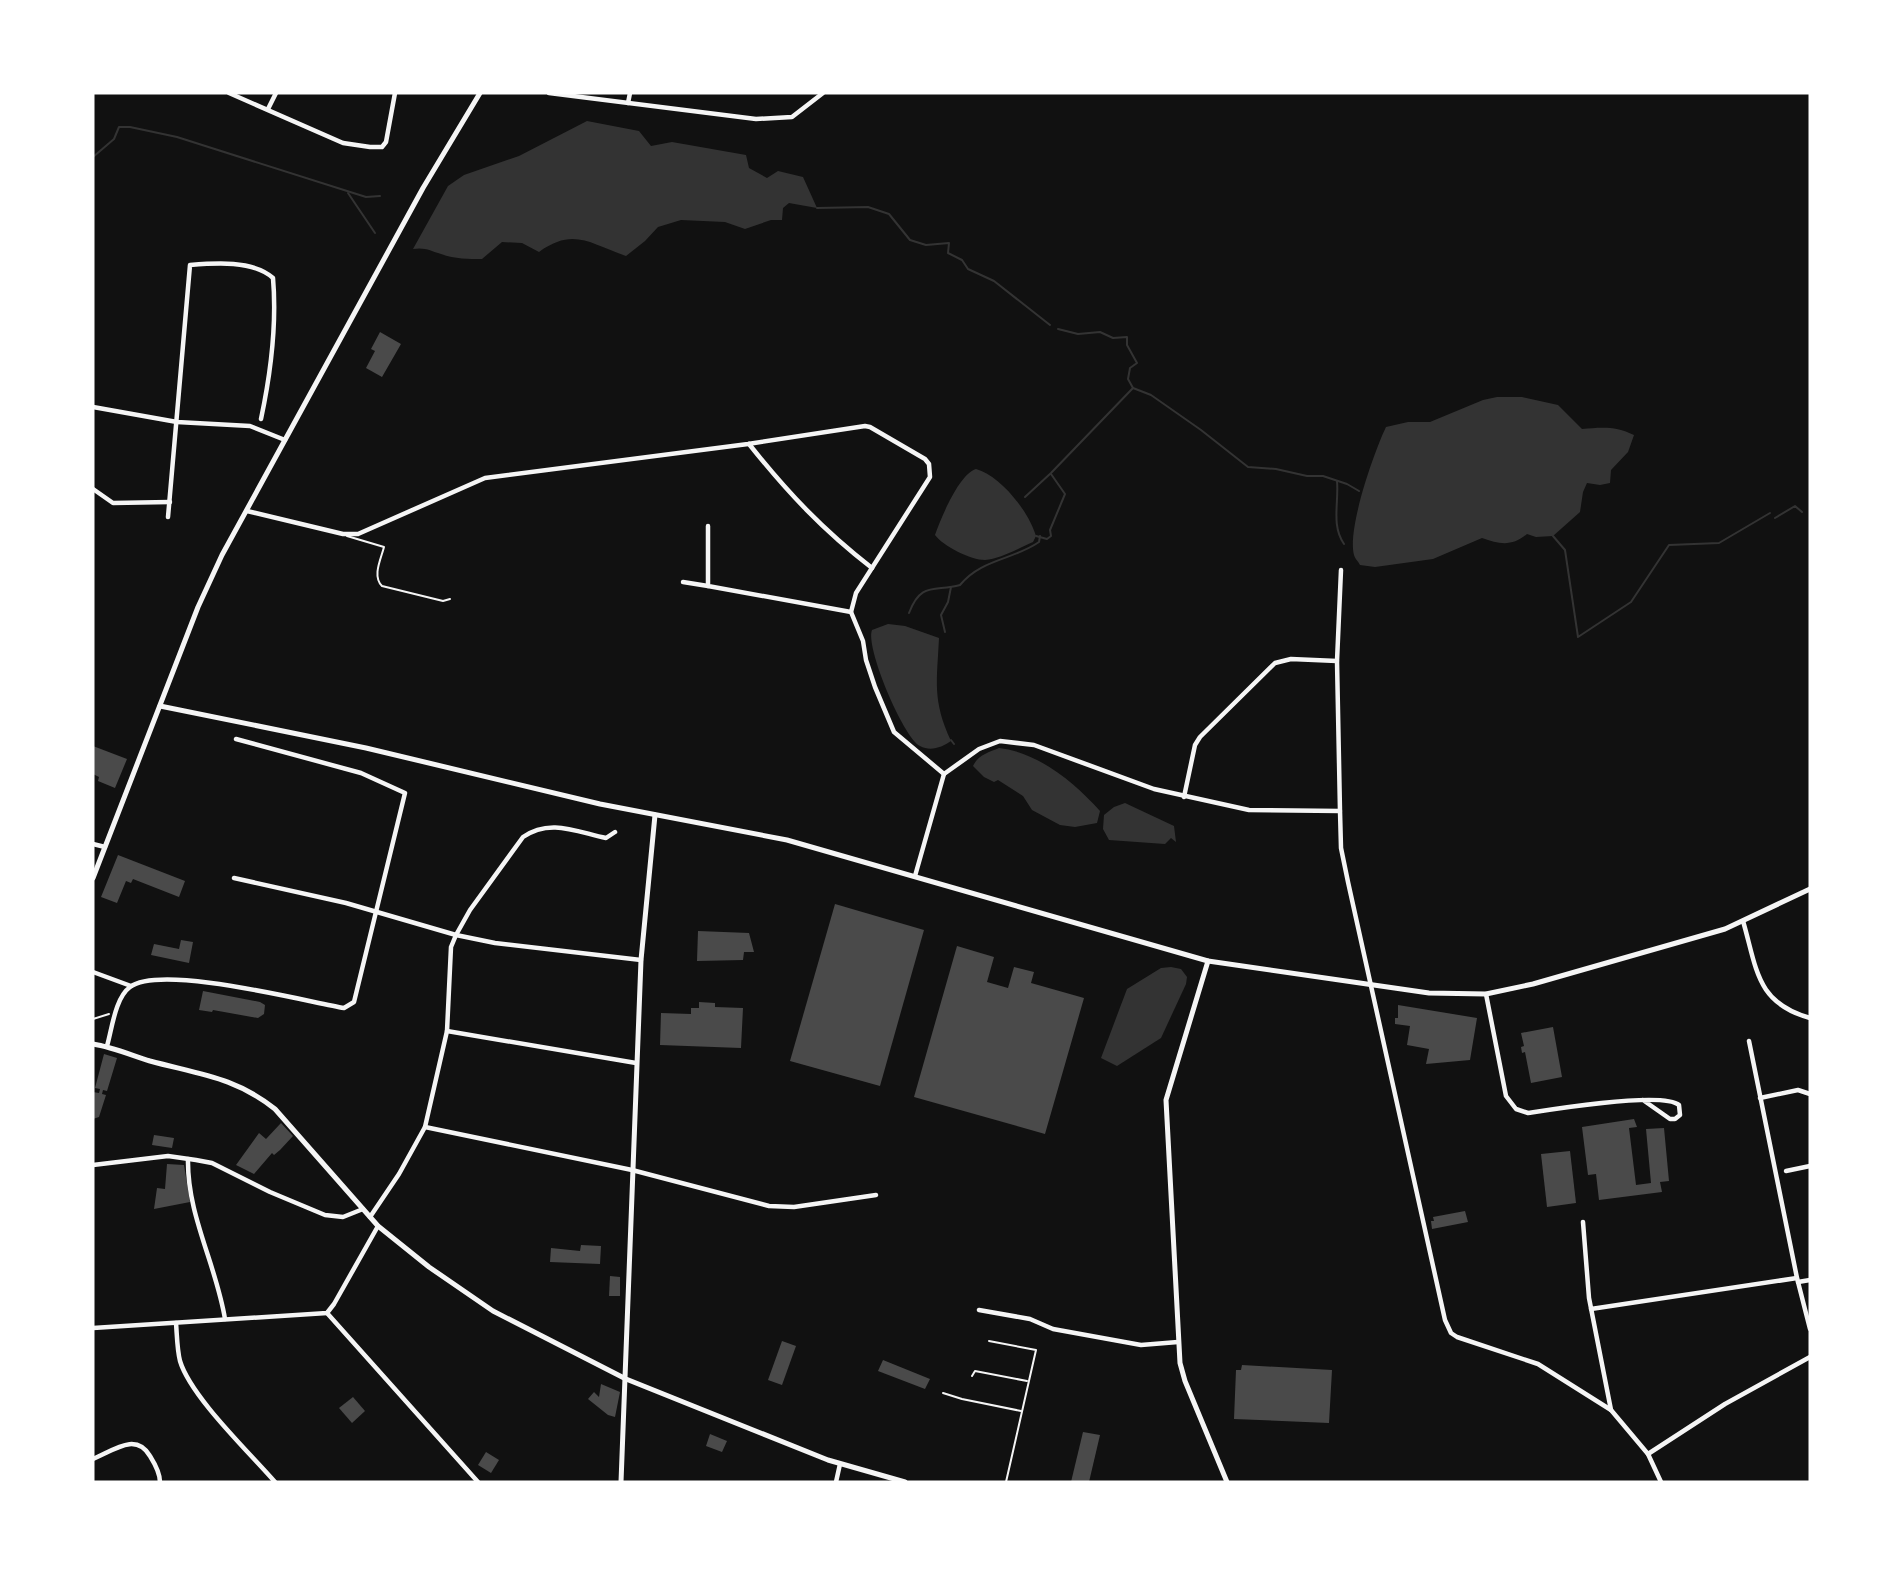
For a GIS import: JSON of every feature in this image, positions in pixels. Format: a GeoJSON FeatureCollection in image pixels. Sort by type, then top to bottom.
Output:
{"type":"FeatureCollection","features":[{"type":"Feature","properties":{"kind":"main road"},"geometry":{"type":"LineString","coordinates":[[93,878],[198,607],[222,555],[424,188],[480,93]]}},
{"type":"Feature","properties":{"kind":"main road"},"geometry":{"type":"LineString","coordinates":[[160,706],[366,748],[520,786],[655,815],[786,840],[1208,961],[1429,993],[1486,993],[1533,984],[1698,937],[1744,921],[1810,889]]}},
{"type":"Feature","properties":{"kind":"main road"},"geometry":{"type":"LineString","coordinates":[[621,1482],[641,960],[655,815]]}},
{"type":"Feature","properties":{"kind":"main road"},"geometry":{"type":"LineString","coordinates":[[1208,961],[1166,1100],[1178,1342],[1185,1381],[1227,1482]]}},
{"type":"Feature","properties":{"kind":"main road"},"geometry":{"type":"LineString","coordinates":[[93,1044],[209,1075],[242,1086],[256,1094],[275,1109],[379,1226],[429,1267],[493,1311],[626,1379],[841,1464],[905,1482]]}},
{"type":"Feature","properties":{"kind":"street"},"geometry":{"type":"LineString","coordinates":[[229,93],[343,143],[370,147],[382,146],[386,142],[395,93]]}},
{"type":"Feature","properties":{"kind":"street"},"geometry":{"type":"LineString","coordinates":[[268,109],[276,93]]}},
{"type":"Feature","properties":{"kind":"street"},"geometry":{"type":"LineString","coordinates":[[549,93],[756,118],[792,117],[823,93]]}},
{"type":"Feature","properties":{"kind":"street"},"geometry":{"type":"LineString","coordinates":[[628,103],[630,93]]}},
{"type":"Feature","properties":{"kind":"street"},"geometry":{"type":"LineString","coordinates":[[168,517],[190,265],[208,264],[264,270],[273,278],[273,340],[261,419]]}},
{"type":"Feature","properties":{"kind":"street"},"geometry":{"type":"LineString","coordinates":[[93,407],[177,422],[250,426],[285,440]]}},
{"type":"Feature","properties":{"kind":"street"},"geometry":{"type":"LineString","coordinates":[[247,511],[343,534],[358,534],[485,478],[864,426],[925,460],[931,470],[930,477],[856,593],[851,612],[863,641],[875,687],[894,732],[944,774]]}},
{"type":"Feature","properties":{"kind":"street"},"geometry":{"type":"LineString","coordinates":[[748,444],[798,503],[832,537],[872,568]]}},
{"type":"Feature","properties":{"kind":"street"},"geometry":{"type":"LineString","coordinates":[[93,489],[113,503],[170,502]]}},
{"type":"Feature","properties":{"kind":"street"},"geometry":{"type":"LineString","coordinates":[[708,526],[708,586]]}},
{"type":"Feature","properties":{"kind":"street"},"geometry":{"type":"LineString","coordinates":[[1341,570],[1337,661],[1341,848],[1445,1320],[1451,1333],[1466,1341],[1538,1364],[1611,1410],[1648,1454],[1661,1482]]}},
{"type":"Feature","properties":{"kind":"street"},"geometry":{"type":"LineString","coordinates":[[683,582],[851,612]]}},
{"type":"Feature","properties":{"kind":"street"},"geometry":{"type":"LineString","coordinates":[[1184,797],[1195,745],[1200,737],[1275,663],[1291,659],[1337,661]]}},
{"type":"Feature","properties":{"kind":"street"},"geometry":{"type":"LineString","coordinates":[[107,1046],[124,993],[131,986],[149,980],[197,980],[345,1008],[354,1002],[405,793],[361,773],[236,739]]}},
{"type":"Feature","properties":{"kind":"street"},"geometry":{"type":"LineString","coordinates":[[915,876],[944,774],[989,744],[1010,741],[1054,752],[1132,782],[1184,797],[1249,810],[1340,811]]}},
{"type":"Feature","properties":{"kind":"street"},"geometry":{"type":"LineString","coordinates":[[370,1217],[399,1174],[425,1127],[447,1031],[451,947],[470,910],[523,837],[530,832],[553,825],[606,838],[615,832]]}},
{"type":"Feature","properties":{"kind":"street"},"geometry":{"type":"LineString","coordinates":[[93,844],[105,847]]}},
{"type":"Feature","properties":{"kind":"street"},"geometry":{"type":"LineString","coordinates":[[234,878],[346,903],[456,935],[541,950],[641,960]]}},
{"type":"Feature","properties":{"kind":"street"},"geometry":{"type":"LineString","coordinates":[[1744,921],[1760,977],[1770,996],[1790,1012],[1810,1018]]}},
{"type":"Feature","properties":{"kind":"street"},"geometry":{"type":"LineString","coordinates":[[93,972],[131,986]]}},
{"type":"Feature","properties":{"kind":"street"},"geometry":{"type":"LineString","coordinates":[[1486,993],[1506,1096],[1516,1110],[1528,1113],[1643,1100],[1675,1101],[1680,1107],[1680,1115],[1670,1119],[1643,1100]]}},
{"type":"Feature","properties":{"kind":"street"},"geometry":{"type":"LineString","coordinates":[[447,1031],[636,1063]]}},
{"type":"Feature","properties":{"kind":"street"},"geometry":{"type":"LineString","coordinates":[[1749,1041],[1810,1329]]}},
{"type":"Feature","properties":{"kind":"street"},"geometry":{"type":"LineString","coordinates":[[1760,1098],[1798,1090],[1810,1094]]}},
{"type":"Feature","properties":{"kind":"street"},"geometry":{"type":"LineString","coordinates":[[425,1127],[632,1170],[769,1206],[794,1207],[876,1195]]}},
{"type":"Feature","properties":{"kind":"street"},"geometry":{"type":"LineString","coordinates":[[93,1165],[156,1157],[188,1158],[212,1163],[325,1215],[344,1217],[363,1209]]}},
{"type":"Feature","properties":{"kind":"street"},"geometry":{"type":"LineString","coordinates":[[188,1158],[193,1207],[222,1300],[225,1319]]}},
{"type":"Feature","properties":{"kind":"street"},"geometry":{"type":"LineString","coordinates":[[1786,1171],[1810,1166]]}},
{"type":"Feature","properties":{"kind":"street"},"geometry":{"type":"LineString","coordinates":[[1583,1222],[1591,1309],[1611,1410]]}},
{"type":"Feature","properties":{"kind":"street"},"geometry":{"type":"LineString","coordinates":[[327,1313],[379,1226]]}},
{"type":"Feature","properties":{"kind":"street"},"geometry":{"type":"LineString","coordinates":[[1591,1309],[1810,1280]]}},
{"type":"Feature","properties":{"kind":"street"},"geometry":{"type":"LineString","coordinates":[[979,1310],[1030,1320],[1054,1329],[1141,1345],[1178,1342]]}},
{"type":"Feature","properties":{"kind":"street"},"geometry":{"type":"LineString","coordinates":[[93,1328],[327,1313]]}},
{"type":"Feature","properties":{"kind":"street"},"geometry":{"type":"LineString","coordinates":[[327,1313],[478,1482]]}},
{"type":"Feature","properties":{"kind":"street"},"geometry":{"type":"LineString","coordinates":[[176,1323],[179,1358],[184,1370],[202,1398],[275,1482]]}},
{"type":"Feature","properties":{"kind":"street"},"geometry":{"type":"LineString","coordinates":[[1648,1454],[1725,1404],[1810,1357]]}},
{"type":"Feature","properties":{"kind":"street"},"geometry":{"type":"LineString","coordinates":[[93,1459],[138,1443],[145,1447],[160,1482]]}},
{"type":"Feature","properties":{"kind":"street"},"geometry":{"type":"LineString","coordinates":[[836,1482],[841,1464]]}},
{"type":"Feature","properties":{"kind":"lane"},"geometry":{"type":"LineString","coordinates":[[343,534],[384,547],[376,576],[382,586],[443,601],[450,600]]}},
{"type":"Feature","properties":{"kind":"path"},"geometry":{"type":"LineString","coordinates":[[93,1019],[117,1012]]}},
{"type":"Feature","properties":{"kind":"path"},"geometry":{"type":"LineString","coordinates":[[989,1341],[1035,1350],[1006,1482]]}},
{"type":"Feature","properties":{"kind":"path"},"geometry":{"type":"LineString","coordinates":[[972,1376],[975,1371],[1028,1381]]}},
{"type":"Feature","properties":{"kind":"path"},"geometry":{"type":"LineString","coordinates":[[943,1393],[1022,1411]]}},
{"type":"Feature","properties":{"kind":"shaded area"},"geometry":{"type":"Polygon","coordinates":[[[587,121],[639,131],[651,146],[672,142],[746,155],[749,168],[767,178],[778,171],[803,177],[817,208],[789,203],[783,208],[782,220],[771,220],[745,229],[725,222],[681,220],[658,227],[626,256],[592,243],[572,239],[562,240],[539,252],[522,243],[502,242],[482,259],[457,258],[424,249],[413,249],[448,186],[464,175],[519,156],[587,121]]]}},
{"type":"Feature","properties":{"kind":"shaded area"},"geometry":{"type":"Polygon","coordinates":[[[1497,397],[1522,397],[1558,405],[1582,429],[1609,428],[1634,435],[1628,452],[1611,470],[1610,483],[1587,483],[1580,512],[1553,536],[1536,537],[1527,534],[1516,541],[1505,543],[1482,538],[1433,559],[1375,567],[1360,565],[1354,555],[1354,528],[1369,472],[1386,427],[1408,422],[1430,422],[1497,397]]]}},
{"type":"Feature","properties":{"kind":"shaded area"},"geometry":{"type":"Polygon","coordinates":[[[976,469],[995,479],[1021,506],[1036,536],[1033,542],[985,560],[958,552],[935,535],[957,488],[963,479],[976,469]]]}},
{"type":"Feature","properties":{"kind":"shaded area"},"geometry":{"type":"Polygon","coordinates":[[[888,624],[905,626],[939,638],[938,702],[951,741],[944,745],[932,749],[920,746],[895,710],[871,639],[872,630],[888,624]]]}},
{"type":"Feature","properties":{"kind":"shaded area"},"geometry":{"type":"Polygon","coordinates":[[[999,748],[1028,756],[1055,770],[1100,811],[1097,823],[1075,827],[1060,825],[1032,810],[1023,796],[998,780],[994,782],[984,777],[973,766],[975,762],[999,748]]]}},
{"type":"Feature","properties":{"kind":"shaded area"},"geometry":{"type":"Polygon","coordinates":[[[1125,803],[1174,826],[1176,842],[1171,838],[1165,844],[1109,840],[1103,829],[1104,815],[1125,803]]]}},
{"type":"Feature","properties":{"kind":"shaded area"},"geometry":{"type":"Polygon","coordinates":[[[1161,968],[1181,969],[1187,977],[1161,1038],[1117,1066],[1101,1058],[1127,989],[1161,968]]]}},
{"type":"Feature","properties":{"kind":"building"},"geometry":{"type":"Polygon","coordinates":[[[380,332],[401,344],[382,377],[366,368],[375,351],[371,349],[380,332]]]}},
{"type":"Feature","properties":{"kind":"building"},"geometry":{"type":"Polygon","coordinates":[[[93,746],[127,759],[115,788],[98,781],[99,777],[93,774],[93,746]]]}},
{"type":"Feature","properties":{"kind":"building"},"geometry":{"type":"Polygon","coordinates":[[[118,855],[185,881],[179,897],[133,879],[131,883],[126,881],[117,903],[101,897],[118,855]]]}},
{"type":"Feature","properties":{"kind":"building"},"geometry":{"type":"Polygon","coordinates":[[[835,904],[924,930],[880,1086],[790,1061],[835,904]]]}},
{"type":"Feature","properties":{"kind":"building"},"geometry":{"type":"Polygon","coordinates":[[[698,931],[749,933],[754,952],[744,952],[743,960],[697,961],[698,931]]]}},
{"type":"Feature","properties":{"kind":"building"},"geometry":{"type":"Polygon","coordinates":[[[181,940],[193,942],[189,963],[151,955],[154,944],[179,949],[181,940]]]}},
{"type":"Feature","properties":{"kind":"building"},"geometry":{"type":"Polygon","coordinates":[[[957,946],[994,957],[987,982],[1008,988],[1014,967],[1034,972],[1031,983],[1084,998],[1045,1134],[914,1097],[957,946]]]}},
{"type":"Feature","properties":{"kind":"building"},"geometry":{"type":"Polygon","coordinates":[[[203,991],[260,1002],[265,1005],[264,1014],[258,1018],[199,1010],[203,991]]]}},
{"type":"Feature","properties":{"kind":"building"},"geometry":{"type":"Polygon","coordinates":[[[699,1002],[715,1003],[715,1007],[743,1008],[741,1048],[660,1045],[661,1013],[691,1014],[691,1008],[699,1008],[699,1002]]]}},
{"type":"Feature","properties":{"kind":"building"},"geometry":{"type":"Polygon","coordinates":[[[1398,1005],[1477,1018],[1470,1060],[1426,1064],[1429,1049],[1407,1045],[1410,1026],[1395,1024],[1398,1005]]]}},
{"type":"Feature","properties":{"kind":"building"},"geometry":{"type":"Polygon","coordinates":[[[1553,1027],[1562,1077],[1531,1083],[1525,1052],[1522,1053],[1521,1047],[1524,1046],[1521,1033],[1553,1027]]]}},
{"type":"Feature","properties":{"kind":"building"},"geometry":{"type":"Polygon","coordinates":[[[104,1054],[117,1058],[107,1091],[103,1090],[102,1094],[106,1095],[99,1117],[93,1119],[93,1092],[99,1093],[100,1089],[95,1088],[104,1054]]]}},
{"type":"Feature","properties":{"kind":"building"},"geometry":{"type":"Polygon","coordinates":[[[1634,1119],[1637,1127],[1629,1128],[1636,1185],[1651,1183],[1646,1129],[1664,1128],[1669,1181],[1660,1182],[1662,1192],[1599,1200],[1596,1174],[1588,1175],[1582,1127],[1634,1119]]]}},
{"type":"Feature","properties":{"kind":"building"},"geometry":{"type":"Polygon","coordinates":[[[281,1123],[293,1136],[280,1150],[274,1155],[272,1153],[254,1174],[236,1165],[259,1133],[266,1139],[281,1123]]]}},
{"type":"Feature","properties":{"kind":"building"},"geometry":{"type":"Polygon","coordinates":[[[154,1135],[174,1138],[172,1148],[152,1145],[154,1135]]]}},
{"type":"Feature","properties":{"kind":"building"},"geometry":{"type":"Polygon","coordinates":[[[1570,1151],[1576,1203],[1547,1207],[1541,1154],[1570,1151]]]}},
{"type":"Feature","properties":{"kind":"building"},"geometry":{"type":"Polygon","coordinates":[[[167,1164],[184,1165],[190,1202],[154,1209],[157,1188],[165,1189],[167,1164]]]}},
{"type":"Feature","properties":{"kind":"building"},"geometry":{"type":"Polygon","coordinates":[[[1465,1211],[1468,1222],[1432,1229],[1433,1217],[1465,1211]]]}},
{"type":"Feature","properties":{"kind":"building"},"geometry":{"type":"Polygon","coordinates":[[[581,1245],[601,1246],[600,1264],[550,1262],[551,1248],[580,1251],[581,1245]]]}},
{"type":"Feature","properties":{"kind":"building"},"geometry":{"type":"Polygon","coordinates":[[[610,1276],[620,1277],[620,1296],[609,1296],[610,1276]]]}},
{"type":"Feature","properties":{"kind":"building"},"geometry":{"type":"Polygon","coordinates":[[[782,1341],[796,1346],[782,1385],[768,1380],[782,1341]]]}},
{"type":"Feature","properties":{"kind":"building"},"geometry":{"type":"Polygon","coordinates":[[[883,1360],[930,1379],[925,1389],[878,1371],[883,1360]]]}},
{"type":"Feature","properties":{"kind":"building"},"geometry":{"type":"Polygon","coordinates":[[[1242,1365],[1332,1370],[1329,1423],[1234,1419],[1236,1370],[1241,1370],[1242,1365]]]}},
{"type":"Feature","properties":{"kind":"building"},"geometry":{"type":"Polygon","coordinates":[[[601,1384],[620,1392],[615,1417],[608,1415],[588,1399],[594,1392],[599,1397],[601,1384]]]}},
{"type":"Feature","properties":{"kind":"building"},"geometry":{"type":"Polygon","coordinates":[[[353,1397],[365,1411],[352,1423],[339,1408],[353,1397]]]}},
{"type":"Feature","properties":{"kind":"building"},"geometry":{"type":"Polygon","coordinates":[[[1083,1432],[1100,1435],[1089,1482],[1071,1482],[1083,1432]]]}},
{"type":"Feature","properties":{"kind":"building"},"geometry":{"type":"Polygon","coordinates":[[[710,1434],[727,1441],[722,1452],[706,1446],[710,1434]]]}},
{"type":"Feature","properties":{"kind":"building"},"geometry":{"type":"Polygon","coordinates":[[[486,1452],[499,1460],[491,1473],[478,1465],[486,1452]]]}},
{"type":"Feature","properties":{"kind":"waterway"},"geometry":{"type":"LineString","coordinates":[[93,157],[114,139],[119,127],[130,127],[177,137],[366,197],[380,196]]}},
{"type":"Feature","properties":{"kind":"waterway"},"geometry":{"type":"LineString","coordinates":[[348,193],[375,233]]}},
{"type":"Feature","properties":{"kind":"waterway"},"geometry":{"type":"LineString","coordinates":[[817,208],[868,207],[889,214],[910,240],[926,245],[949,243],[948,253],[962,260],[968,269],[994,281],[1050,325]]}},
{"type":"Feature","properties":{"kind":"waterway"},"geometry":{"type":"LineString","coordinates":[[1058,329],[1078,334],[1100,332],[1113,338],[1127,337],[1127,345],[1137,363],[1130,368],[1128,379],[1133,388],[1151,395],[1248,467],[1323,476],[1359,491]]}},
{"type":"Feature","properties":{"kind":"waterway"},"geometry":{"type":"LineString","coordinates":[[1025,497],[1133,388]]}},
{"type":"Feature","properties":{"kind":"waterway"},"geometry":{"type":"LineString","coordinates":[[1036,536],[1047,539],[1051,536],[1050,530],[1065,494],[1051,474]]}},
{"type":"Feature","properties":{"kind":"waterway"},"geometry":{"type":"LineString","coordinates":[[1337,481],[1337,522],[1344,544]]}},
{"type":"Feature","properties":{"kind":"waterway"},"geometry":{"type":"LineString","coordinates":[[1775,518],[1795,506],[1802,512]]}},
{"type":"Feature","properties":{"kind":"waterway"},"geometry":{"type":"LineString","coordinates":[[1553,536],[1565,550],[1578,637],[1631,602],[1669,545],[1719,543],[1770,513]]}},
{"type":"Feature","properties":{"kind":"waterway"},"geometry":{"type":"LineString","coordinates":[[909,613],[924,592],[960,585],[968,576],[987,565],[1039,542],[1040,536]]}},
{"type":"Feature","properties":{"kind":"waterway"},"geometry":{"type":"LineString","coordinates":[[945,632],[941,615],[948,602],[951,587]]}},
{"type":"Feature","properties":{"kind":"waterway"},"geometry":{"type":"LineString","coordinates":[[951,740],[954,744]]}}]}
